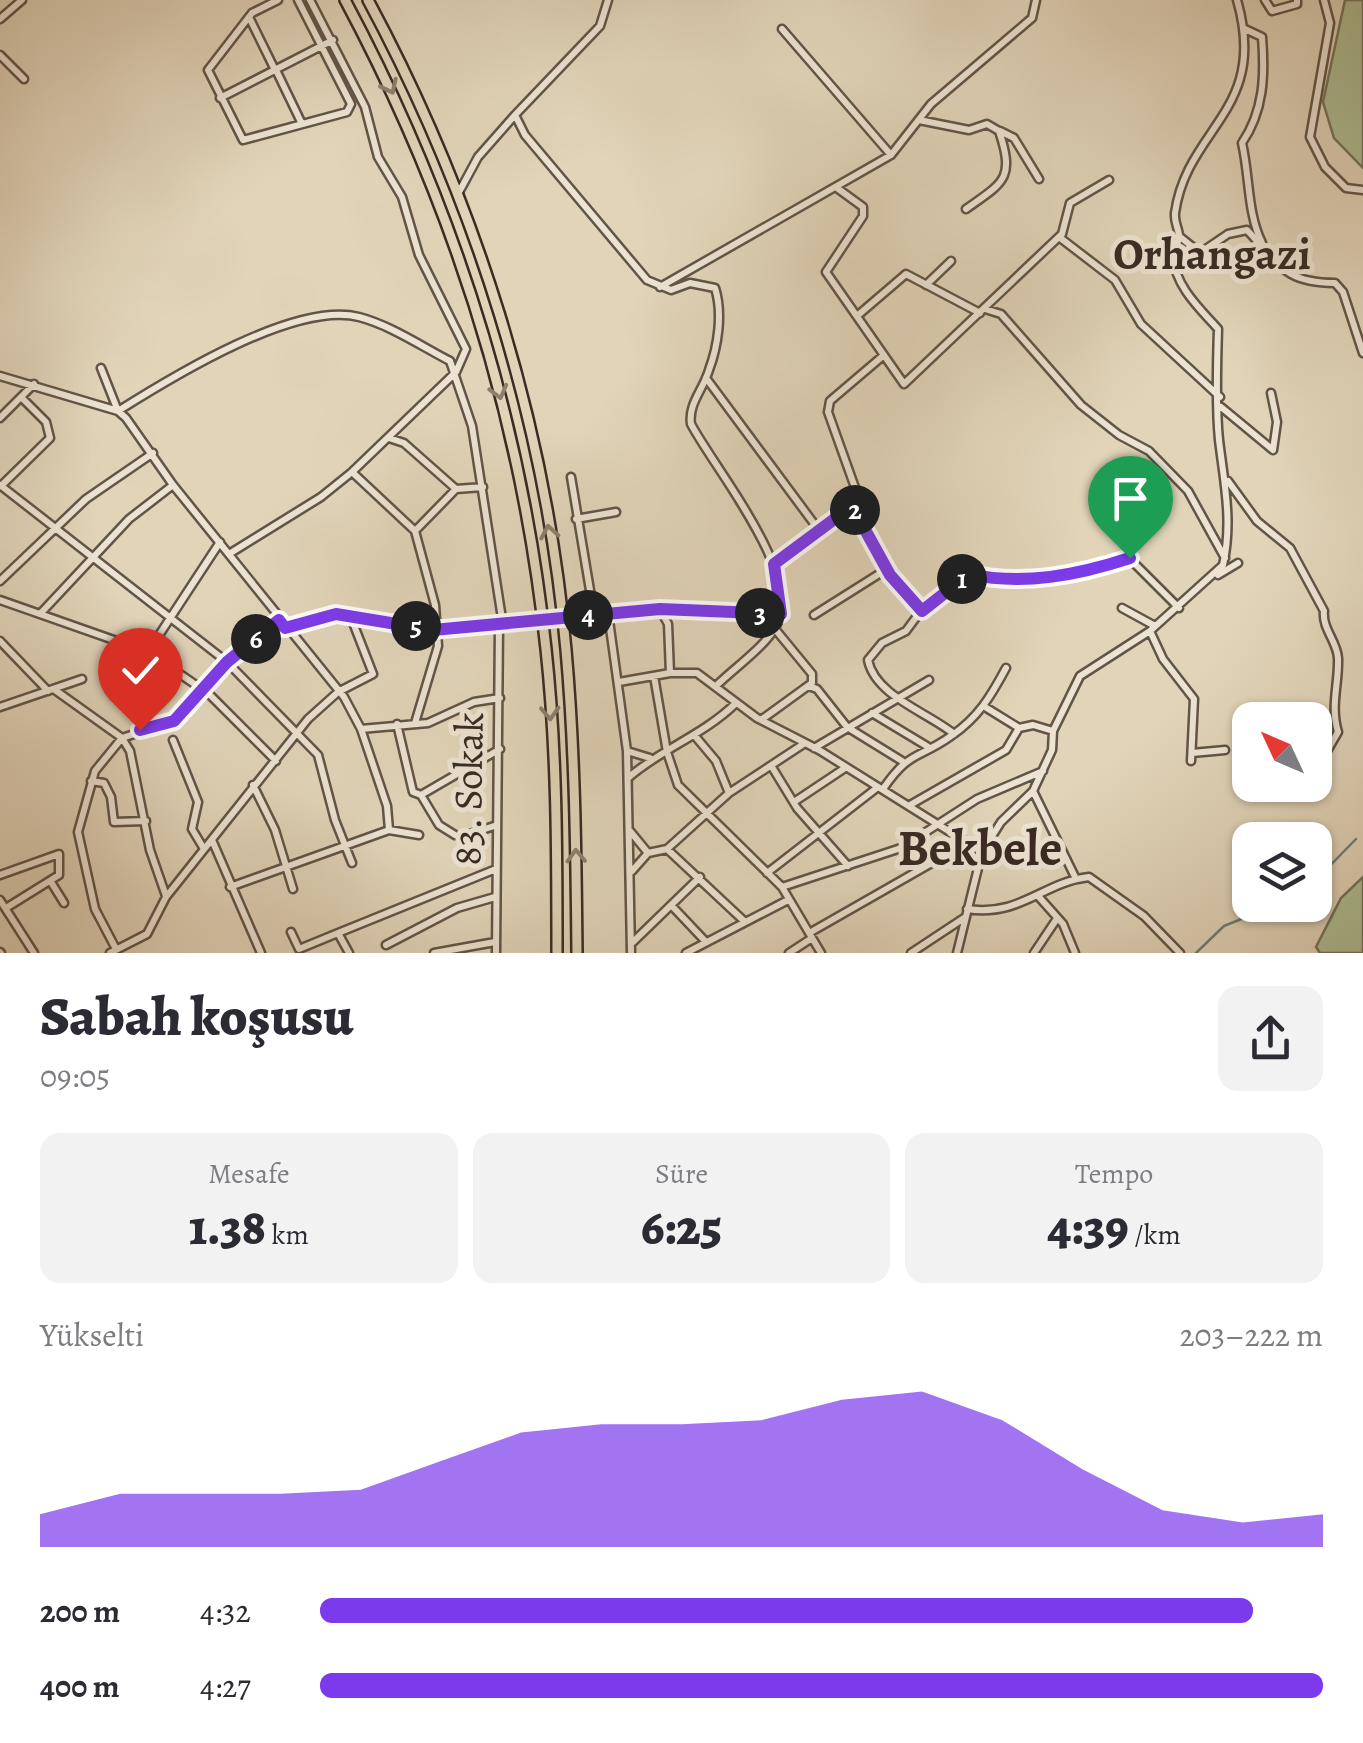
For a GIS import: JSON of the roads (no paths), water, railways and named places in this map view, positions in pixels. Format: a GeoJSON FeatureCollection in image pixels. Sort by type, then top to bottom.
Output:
{"type":"FeatureCollection","features":[{"type":"Feature","properties":{"kind":"highway"},"geometry":{"type":"LineString","coordinates":[[345,0],[409,126],[447,222],[475,302],[512,445],[546,651],[557,953]]}},
{"type":"Feature","properties":{"kind":"highway"},"geometry":{"type":"LineString","coordinates":[[368,0],[427,117],[458,194],[498,313],[532,439],[552,543],[566,648],[577,953]]}},
{"type":"Feature","properties":{"kind":"street"},"geometry":{"type":"LineString","coordinates":[[0,18],[22,0]]}},
{"type":"Feature","properties":{"kind":"street"},"geometry":{"type":"LineString","coordinates":[[278,0],[249,17],[208,70],[244,140],[346,112],[352,104],[298,0]]}},
{"type":"Feature","properties":{"kind":"street","name":"83. Sokak"},"geometry":{"type":"LineString","coordinates":[[310,0],[365,107],[378,158],[402,197],[419,255],[466,349],[456,372],[483,486],[501,625],[496,953]]}},
{"type":"Feature","properties":{"kind":"street"},"geometry":{"type":"LineString","coordinates":[[458,194],[478,157],[514,114],[600,26],[608,0]]}},
{"type":"Feature","properties":{"kind":"street"},"geometry":{"type":"LineString","coordinates":[[658,288],[891,155],[919,120],[1032,18],[1036,0]]}},
{"type":"Feature","properties":{"kind":"street"},"geometry":{"type":"LineString","coordinates":[[1216,575],[1225,558],[1226,480],[1218,437],[1218,329],[1188,295],[1174,260],[1179,236],[1174,219],[1179,196],[1242,74],[1244,29],[1236,0]]}},
{"type":"Feature","properties":{"kind":"street"},"geometry":{"type":"LineString","coordinates":[[1265,0],[1272,11],[1296,4],[1297,0]]}},
{"type":"Feature","properties":{"kind":"street"},"geometry":{"type":"LineString","coordinates":[[1324,0],[1330,23],[1310,136],[1325,168],[1346,188],[1363,190]]}},
{"type":"Feature","properties":{"kind":"street"},"geometry":{"type":"LineString","coordinates":[[249,17],[302,124]]}},
{"type":"Feature","properties":{"kind":"street"},"geometry":{"type":"LineString","coordinates":[[782,29],[891,155]]}},
{"type":"Feature","properties":{"kind":"street"},"geometry":{"type":"LineString","coordinates":[[1244,29],[1262,38],[1264,68],[1257,122],[1242,143],[1252,184],[1250,218],[1264,248]]}},
{"type":"Feature","properties":{"kind":"street"},"geometry":{"type":"LineString","coordinates":[[220,98],[333,40]]}},
{"type":"Feature","properties":{"kind":"street"},"geometry":{"type":"LineString","coordinates":[[0,55],[24,80]]}},
{"type":"Feature","properties":{"kind":"street"},"geometry":{"type":"LineString","coordinates":[[514,114],[537,150],[647,280],[658,288],[705,283],[715,288],[717,336],[706,378],[689,411],[691,424],[761,534],[774,564],[781,614],[775,628],[716,686]]}},
{"type":"Feature","properties":{"kind":"street"},"geometry":{"type":"LineString","coordinates":[[919,120],[969,130],[987,124],[1014,138],[1039,179]]}},
{"type":"Feature","properties":{"kind":"street"},"geometry":{"type":"LineString","coordinates":[[966,210],[1004,182],[1009,162],[999,131]]}},
{"type":"Feature","properties":{"kind":"street"},"geometry":{"type":"LineString","coordinates":[[837,188],[863,208],[863,216],[826,272],[904,384],[1059,237],[1070,203],[1109,180]]}},
{"type":"Feature","properties":{"kind":"street"},"geometry":{"type":"LineString","coordinates":[[1179,236],[1200,253],[1228,234],[1246,230],[1282,272],[1303,282],[1335,283],[1363,353]]}},
{"type":"Feature","properties":{"kind":"street"},"geometry":{"type":"LineString","coordinates":[[1059,237],[1115,280],[1141,324],[1273,450],[1277,422],[1272,393]]}},
{"type":"Feature","properties":{"kind":"street"},"geometry":{"type":"LineString","coordinates":[[926,284],[952,262]]}},
{"type":"Feature","properties":{"kind":"street"},"geometry":{"type":"LineString","coordinates":[[857,316],[906,274],[983,311],[1001,314],[1081,405],[1119,435],[1148,450],[1188,490],[1225,558]]}},
{"type":"Feature","properties":{"kind":"street"},"geometry":{"type":"LineString","coordinates":[[0,376],[118,411],[278,328],[314,316],[357,316],[450,361],[456,372],[352,472],[321,497],[230,554]]}},
{"type":"Feature","properties":{"kind":"street"},"geometry":{"type":"LineString","coordinates":[[774,564],[852,506],[859,488],[828,412],[830,400],[884,354]]}},
{"type":"Feature","properties":{"kind":"street"},"geometry":{"type":"LineString","coordinates":[[101,368],[118,411],[338,692],[362,730],[387,806],[388,830]]}},
{"type":"Feature","properties":{"kind":"street"},"geometry":{"type":"LineString","coordinates":[[706,378],[818,528]]}},
{"type":"Feature","properties":{"kind":"street"},"geometry":{"type":"LineString","coordinates":[[0,418],[34,384]]}},
{"type":"Feature","properties":{"kind":"street"},"geometry":{"type":"LineString","coordinates":[[23,399],[46,422],[50,438],[0,486],[94,554],[227,662],[297,735],[324,764],[332,808],[352,862]]}},
{"type":"Feature","properties":{"kind":"street"},"geometry":{"type":"LineString","coordinates":[[389,438],[404,443],[456,489]]}},
{"type":"Feature","properties":{"kind":"street"},"geometry":{"type":"LineString","coordinates":[[0,581],[86,499],[153,453]]}},
{"type":"Feature","properties":{"kind":"street"},"geometry":{"type":"LineString","coordinates":[[352,472],[415,531],[438,630],[438,646],[415,723]]}},
{"type":"Feature","properties":{"kind":"street"},"geometry":{"type":"LineString","coordinates":[[571,477],[590,614]]}},
{"type":"Feature","properties":{"kind":"street"},"geometry":{"type":"LineString","coordinates":[[1226,480],[1258,521],[1290,548],[1324,611],[1323,622],[1338,654],[1333,703],[1338,732],[1332,742]]}},
{"type":"Feature","properties":{"kind":"street"},"geometry":{"type":"LineString","coordinates":[[40,614],[129,519],[173,485]]}},
{"type":"Feature","properties":{"kind":"street"},"geometry":{"type":"LineString","coordinates":[[415,531],[456,489],[483,486]]}},
{"type":"Feature","properties":{"kind":"street"},"geometry":{"type":"LineString","coordinates":[[852,506],[887,569],[922,611]]}},
{"type":"Feature","properties":{"kind":"street"},"geometry":{"type":"LineString","coordinates":[[576,519],[616,512]]}},
{"type":"Feature","properties":{"kind":"street"},"geometry":{"type":"LineString","coordinates":[[148,652],[220,542]]}},
{"type":"Feature","properties":{"kind":"street"},"geometry":{"type":"LineString","coordinates":[[969,574],[996,580],[1054,578],[1130,558],[1178,608]]}},
{"type":"Feature","properties":{"kind":"street"},"geometry":{"type":"LineString","coordinates":[[957,953],[982,852],[1000,822],[1033,792],[1044,770],[1053,731],[1080,676],[1152,629],[1216,575],[1238,563]]}},
{"type":"Feature","properties":{"kind":"street"},"geometry":{"type":"LineString","coordinates":[[954,734],[898,697],[868,667],[868,660],[882,644],[906,631],[922,611],[978,568]]}},
{"type":"Feature","properties":{"kind":"street"},"geometry":{"type":"LineString","coordinates":[[814,614],[887,569]]}},
{"type":"Feature","properties":{"kind":"street"},"geometry":{"type":"LineString","coordinates":[[0,600],[148,652],[202,688],[276,760]]}},
{"type":"Feature","properties":{"kind":"street"},"geometry":{"type":"LineString","coordinates":[[1122,608],[1152,629],[1163,659],[1194,698],[1192,757],[1225,750]]}},
{"type":"Feature","properties":{"kind":"street"},"geometry":{"type":"LineString","coordinates":[[285,628],[336,614],[438,630],[660,609],[781,614]]}},
{"type":"Feature","properties":{"kind":"street"},"geometry":{"type":"LineString","coordinates":[[660,609],[668,624],[670,673]]}},
{"type":"Feature","properties":{"kind":"street"},"geometry":{"type":"LineString","coordinates":[[608,612],[627,751],[631,948]]}},
{"type":"Feature","properties":{"kind":"street"},"geometry":{"type":"LineString","coordinates":[[279,620],[227,662],[174,721],[122,738],[91,780],[78,832],[95,909],[114,951],[147,934],[166,897],[297,735],[338,692],[373,674],[350,615]]}},
{"type":"Feature","properties":{"kind":"street"},"geometry":{"type":"LineString","coordinates":[[762,720],[809,686],[812,674],[775,628]]}},
{"type":"Feature","properties":{"kind":"street"},"geometry":{"type":"LineString","coordinates":[[0,641],[51,690],[122,738],[130,751],[150,850],[166,897]]}},
{"type":"Feature","properties":{"kind":"street"},"geometry":{"type":"LineString","coordinates":[[768,873],[819,830],[880,788],[902,761],[954,734],[986,708],[1006,668]]}},
{"type":"Feature","properties":{"kind":"street"},"geometry":{"type":"LineString","coordinates":[[619,682],[670,673],[697,673],[735,704],[939,822],[982,852]]}},
{"type":"Feature","properties":{"kind":"street"},"geometry":{"type":"LineString","coordinates":[[654,676],[667,752],[678,786],[782,887],[821,953]]}},
{"type":"Feature","properties":{"kind":"street"},"geometry":{"type":"LineString","coordinates":[[1,706],[82,680]]}},
{"type":"Feature","properties":{"kind":"street"},"geometry":{"type":"LineString","coordinates":[[814,748],[929,680]]}},
{"type":"Feature","properties":{"kind":"street"},"geometry":{"type":"LineString","coordinates":[[809,686],[818,689],[848,726],[902,761]]}},
{"type":"Feature","properties":{"kind":"street"},"geometry":{"type":"LineString","coordinates":[[362,730],[415,723],[500,698]]}},
{"type":"Feature","properties":{"kind":"street"},"geometry":{"type":"LineString","coordinates":[[628,778],[651,758],[694,736],[735,704]]}},
{"type":"Feature","properties":{"kind":"street"},"geometry":{"type":"LineString","coordinates":[[986,708],[1019,728],[1034,725],[1053,731]]}},
{"type":"Feature","properties":{"kind":"street"},"geometry":{"type":"LineString","coordinates":[[872,713],[930,748]]}},
{"type":"Feature","properties":{"kind":"street"},"geometry":{"type":"LineString","coordinates":[[397,724],[413,792],[420,795],[440,826],[455,835]]}},
{"type":"Feature","properties":{"kind":"street"},"geometry":{"type":"LineString","coordinates":[[910,805],[1006,750],[1019,728]]}},
{"type":"Feature","properties":{"kind":"street"},"geometry":{"type":"LineString","coordinates":[[694,736],[700,737],[716,760],[729,793]]}},
{"type":"Feature","properties":{"kind":"street"},"geometry":{"type":"LineString","coordinates":[[173,740],[198,802],[192,829],[204,849]]}},
{"type":"Feature","properties":{"kind":"street"},"geometry":{"type":"LineString","coordinates":[[632,871],[648,853],[666,850],[729,793],[805,743]]}},
{"type":"Feature","properties":{"kind":"street"},"geometry":{"type":"LineString","coordinates":[[420,795],[500,749]]}},
{"type":"Feature","properties":{"kind":"street"},"geometry":{"type":"LineString","coordinates":[[627,751],[651,758]]}},
{"type":"Feature","properties":{"kind":"street"},"geometry":{"type":"LineString","coordinates":[[772,767],[794,802],[848,866]]}},
{"type":"Feature","properties":{"kind":"street"},"geometry":{"type":"LineString","coordinates":[[794,802],[845,768]]}},
{"type":"Feature","properties":{"kind":"street"},"geometry":{"type":"LineString","coordinates":[[782,887],[901,848],[1000,787],[1044,770]]}},
{"type":"Feature","properties":{"kind":"street"},"geometry":{"type":"LineString","coordinates":[[91,780],[104,782],[111,797],[114,822],[146,821]]}},
{"type":"Feature","properties":{"kind":"street"},"geometry":{"type":"LineString","coordinates":[[253,785],[275,830],[293,888]]}},
{"type":"Feature","properties":{"kind":"street"},"geometry":{"type":"LineString","coordinates":[[1033,792],[1076,879]]}},
{"type":"Feature","properties":{"kind":"street"},"geometry":{"type":"LineString","coordinates":[[467,836],[497,825]]}},
{"type":"Feature","properties":{"kind":"street"},"geometry":{"type":"LineString","coordinates":[[230,887],[388,830],[420,835]]}},
{"type":"Feature","properties":{"kind":"street"},"geometry":{"type":"LineString","coordinates":[[630,831],[648,853]]}},
{"type":"Feature","properties":{"kind":"street"},"geometry":{"type":"LineString","coordinates":[[212,839],[262,953]]}},
{"type":"Feature","properties":{"kind":"street"},"geometry":{"type":"LineString","coordinates":[[789,953],[812,935],[950,852],[963,839]]}},
{"type":"Feature","properties":{"kind":"street"},"geometry":{"type":"LineString","coordinates":[[666,850],[744,921]]}},
{"type":"Feature","properties":{"kind":"street"},"geometry":{"type":"LineString","coordinates":[[0,875],[59,854],[60,875],[6,908]]}},
{"type":"Feature","properties":{"kind":"street"},"geometry":{"type":"LineString","coordinates":[[291,932],[299,950],[496,869]]}},
{"type":"Feature","properties":{"kind":"street"},"geometry":{"type":"LineString","coordinates":[[631,948],[650,922],[700,877]]}},
{"type":"Feature","properties":{"kind":"street"},"geometry":{"type":"LineString","coordinates":[[912,953],[966,913],[992,913],[1089,877],[1144,916],[1177,950]]}},
{"type":"Feature","properties":{"kind":"street"},"geometry":{"type":"LineString","coordinates":[[51,882],[64,903]]}},
{"type":"Feature","properties":{"kind":"street"},"geometry":{"type":"LineString","coordinates":[[386,946],[457,908],[496,897]]}},
{"type":"Feature","properties":{"kind":"street"},"geometry":{"type":"LineString","coordinates":[[1039,897],[1063,924],[1074,953]]}},
{"type":"Feature","properties":{"kind":"street"},"geometry":{"type":"LineString","coordinates":[[0,900],[34,953]]}},
{"type":"Feature","properties":{"kind":"street"},"geometry":{"type":"LineString","coordinates":[[686,953],[788,900]]}},
{"type":"Feature","properties":{"kind":"street"},"geometry":{"type":"LineString","coordinates":[[671,905],[706,943]]}},
{"type":"Feature","properties":{"kind":"street"},"geometry":{"type":"LineString","coordinates":[[631,920],[650,922]]}},
{"type":"Feature","properties":{"kind":"street"},"geometry":{"type":"LineString","coordinates":[[1034,953],[1056,920]]}},
{"type":"Feature","properties":{"kind":"street"},"geometry":{"type":"LineString","coordinates":[[338,933],[349,953]]}},
{"type":"Feature","properties":{"kind":"street"},"geometry":{"type":"LineString","coordinates":[[434,953],[495,942]]}},
{"type":"Feature","properties":{"kind":"waterway"},"geometry":{"type":"LineString","coordinates":[[1332,864],[1356,839]]}},
{"type":"Feature","properties":{"kind":"waterway"},"geometry":{"type":"LineString","coordinates":[[1196,953],[1224,926],[1234,922]]}},
{"type":"Feature","properties":{"kind":"district","name":"Orhangazi"},"geometry":{"type":"Point","coordinates":[1212,254]}},
{"type":"Feature","properties":{"kind":"district","name":"Bekbele"},"geometry":{"type":"Point","coordinates":[980,848]}}]}
